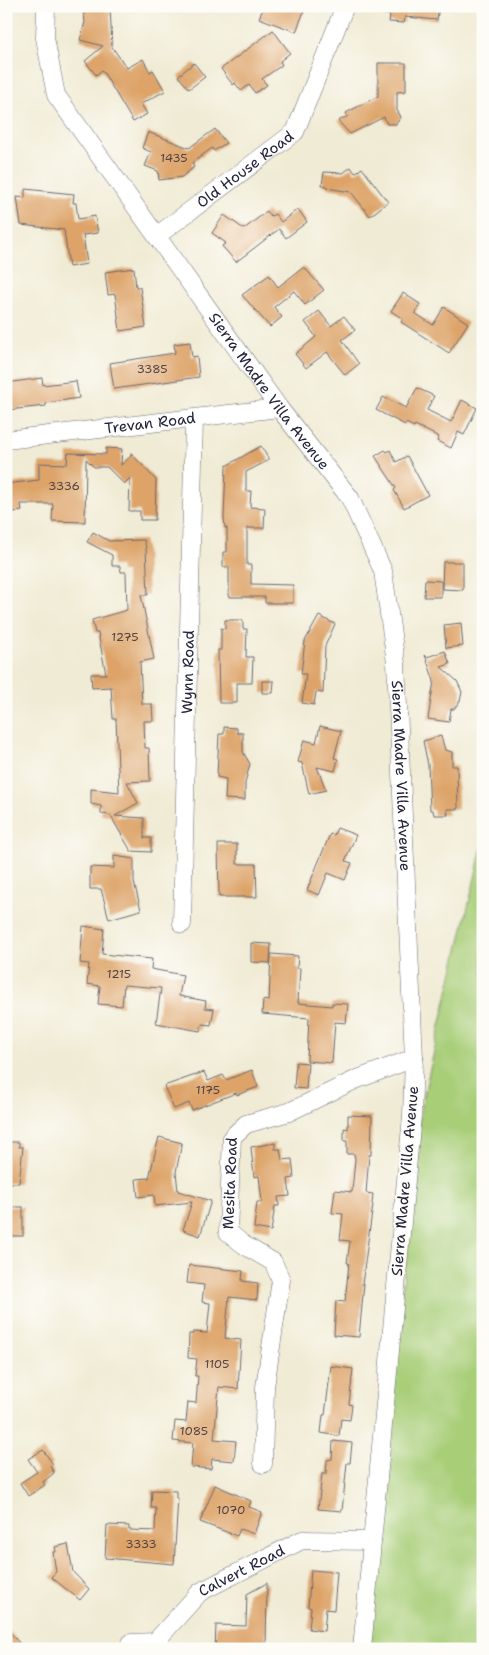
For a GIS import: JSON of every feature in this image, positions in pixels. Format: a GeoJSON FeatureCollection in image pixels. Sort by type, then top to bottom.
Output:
{"type":"FeatureCollection","features":[{"type":"Feature","properties":{"kind":"street","name":"Sierra Madre Villa Avenue"},"geometry":{"type":"LineString","coordinates":[[46,6],[45,38],[56,95],[158,235],[279,408],[350,498],[383,571],[396,663],[414,1058],[412,1116],[362,1649]]}},
{"type":"Feature","properties":{"kind":"street","name":"Old House Road"},"geometry":{"type":"LineString","coordinates":[[158,235],[295,132],[345,6]]}},
{"type":"Feature","properties":{"kind":"street","name":"Trevan Road"},"geometry":{"type":"LineString","coordinates":[[13,439],[279,408]]}},
{"type":"Feature","properties":{"kind":"street","name":"Wynn Road"},"geometry":{"type":"LineString","coordinates":[[182,924],[194,419]]}},
{"type":"Feature","properties":{"kind":"street","name":"Mesita Road"},"geometry":{"type":"LineString","coordinates":[[262,1464],[265,1387],[281,1280],[273,1262],[244,1245],[228,1232],[232,1137],[246,1124],[290,1112],[355,1080],[414,1058]]}},
{"type":"Feature","properties":{"kind":"street","name":"Calvert Road"},"geometry":{"type":"LineString","coordinates":[[131,1643],[155,1642],[200,1592],[302,1540],[372,1542]]}},
{"type":"Feature","properties":{"kind":"green space"},"geometry":{"type":"Polygon","coordinates":[[[483,843],[483,1649],[366,1649],[421,1107],[483,843]]]}},
{"type":"Feature","properties":{"kind":"building"},"geometry":{"type":"Polygon","coordinates":[[[83,6],[110,6],[112,47],[127,68],[143,59],[150,72],[153,70],[165,91],[141,104],[147,114],[133,122],[102,70],[96,75],[85,61],[103,46],[80,40],[85,22],[83,6]]]}},
{"type":"Feature","properties":{"kind":"building"},"geometry":{"type":"Polygon","coordinates":[[[264,6],[306,6],[296,32],[259,18],[264,6]]]}},
{"type":"Feature","properties":{"kind":"building"},"geometry":{"type":"Polygon","coordinates":[[[383,6],[439,6],[437,20],[405,17],[404,23],[389,22],[390,15],[383,14],[383,6]]]}},
{"type":"Feature","properties":{"kind":"building"},"geometry":{"type":"Polygon","coordinates":[[[273,30],[290,53],[280,61],[282,65],[262,79],[267,85],[255,93],[249,85],[241,91],[235,83],[233,85],[221,69],[273,30]]]}},
{"type":"Feature","properties":{"kind":"building"},"geometry":{"type":"Polygon","coordinates":[[[194,63],[205,77],[189,89],[178,76],[194,63]]]}},
{"type":"Feature","properties":{"kind":"building"},"geometry":{"type":"Polygon","coordinates":[[[378,63],[406,63],[406,91],[397,92],[397,110],[401,117],[396,124],[387,124],[384,117],[350,134],[338,121],[348,116],[346,113],[378,96],[378,63]]]}},
{"type":"Feature","properties":{"kind":"building"},"geometry":{"type":"Polygon","coordinates":[[[215,129],[226,143],[214,151],[212,148],[192,163],[194,167],[182,177],[159,180],[158,171],[145,166],[151,152],[142,148],[148,132],[189,148],[215,129]]]}},
{"type":"Feature","properties":{"kind":"building"},"geometry":{"type":"Polygon","coordinates":[[[351,167],[355,173],[362,168],[388,202],[370,216],[351,192],[327,188],[327,186],[322,185],[324,172],[343,173],[351,167]]]}},
{"type":"Feature","properties":{"kind":"building"},"geometry":{"type":"Polygon","coordinates":[[[25,189],[74,194],[73,203],[76,203],[78,219],[95,216],[98,233],[83,235],[87,264],[69,267],[64,230],[21,225],[17,197],[25,198],[25,189]]]}},
{"type":"Feature","properties":{"kind":"building"},"geometry":{"type":"Polygon","coordinates":[[[298,209],[307,222],[286,238],[279,229],[236,262],[222,246],[226,243],[212,233],[224,215],[244,229],[267,211],[271,216],[275,214],[281,222],[298,209]]]}},
{"type":"Feature","properties":{"kind":"building"},"geometry":{"type":"Polygon","coordinates":[[[304,267],[324,290],[305,305],[294,291],[274,307],[282,317],[270,327],[242,295],[269,275],[278,287],[304,267]]]}},
{"type":"Feature","properties":{"kind":"building"},"geometry":{"type":"Polygon","coordinates":[[[134,268],[136,287],[140,287],[146,327],[120,331],[115,294],[108,295],[105,272],[134,268]]]}},
{"type":"Feature","properties":{"kind":"building"},"geometry":{"type":"Polygon","coordinates":[[[403,293],[420,304],[415,313],[433,325],[444,307],[468,323],[449,353],[401,322],[403,319],[391,311],[403,293]]]}},
{"type":"Feature","properties":{"kind":"building"},"geometry":{"type":"Polygon","coordinates":[[[319,311],[331,326],[344,316],[355,330],[342,340],[359,364],[345,375],[327,352],[306,368],[295,354],[316,337],[305,322],[319,311]]]}},
{"type":"Feature","properties":{"kind":"building"},"geometry":{"type":"Polygon","coordinates":[[[190,342],[192,357],[197,356],[199,377],[114,389],[110,363],[175,353],[174,344],[190,342]]]}},
{"type":"Feature","properties":{"kind":"building"},"geometry":{"type":"Polygon","coordinates":[[[42,378],[43,385],[76,381],[79,398],[46,403],[46,406],[8,410],[6,383],[42,378]]]}},
{"type":"Feature","properties":{"kind":"building"},"geometry":{"type":"Polygon","coordinates":[[[417,388],[434,396],[427,410],[451,422],[462,400],[477,408],[464,435],[458,432],[451,448],[437,441],[439,437],[415,425],[414,427],[406,423],[405,425],[376,410],[383,397],[406,408],[417,388]]]}},
{"type":"Feature","properties":{"kind":"building"},"geometry":{"type":"Polygon","coordinates":[[[261,446],[269,460],[246,472],[246,491],[251,491],[250,507],[265,508],[264,528],[247,528],[247,565],[251,565],[251,584],[293,585],[293,603],[265,603],[265,597],[229,597],[229,567],[223,567],[223,552],[227,552],[227,528],[225,528],[224,517],[226,466],[261,446]]]}},
{"type":"Feature","properties":{"kind":"building"},"geometry":{"type":"Polygon","coordinates":[[[106,448],[122,449],[121,465],[131,456],[131,453],[156,480],[155,520],[140,520],[140,511],[129,511],[130,478],[124,484],[107,467],[94,467],[86,459],[85,522],[52,521],[53,504],[21,504],[22,511],[6,513],[6,484],[39,480],[39,463],[67,464],[68,453],[106,454],[106,448]]]}},
{"type":"Feature","properties":{"kind":"building"},"geometry":{"type":"Polygon","coordinates":[[[385,450],[387,452],[390,450],[396,462],[407,456],[428,495],[404,508],[394,490],[396,488],[375,456],[385,450]]]}},
{"type":"Feature","properties":{"kind":"building"},"geometry":{"type":"Polygon","coordinates":[[[93,532],[109,541],[144,540],[146,548],[148,595],[141,595],[154,659],[140,662],[142,704],[152,704],[153,721],[144,721],[145,748],[149,748],[150,781],[127,782],[138,803],[115,816],[144,818],[144,838],[151,838],[151,852],[131,851],[110,815],[101,814],[101,806],[91,804],[91,789],[119,792],[116,719],[113,719],[111,687],[92,688],[91,674],[106,674],[98,633],[95,633],[92,620],[127,610],[126,572],[121,572],[120,566],[112,566],[112,555],[87,542],[93,532]]]}},
{"type":"Feature","properties":{"kind":"building"},"geometry":{"type":"Polygon","coordinates":[[[443,562],[463,562],[463,590],[442,589],[443,562]]]}},
{"type":"Feature","properties":{"kind":"building"},"geometry":{"type":"Polygon","coordinates":[[[425,580],[441,581],[441,597],[424,597],[425,580]]]}},
{"type":"Feature","properties":{"kind":"building"},"geometry":{"type":"Polygon","coordinates":[[[319,616],[335,624],[325,646],[323,693],[316,692],[314,705],[302,703],[306,674],[301,674],[305,641],[319,616]]]}},
{"type":"Feature","properties":{"kind":"building"},"geometry":{"type":"Polygon","coordinates":[[[225,620],[243,620],[243,629],[247,629],[246,657],[253,657],[252,683],[237,683],[237,703],[219,703],[218,650],[221,650],[221,628],[225,629],[225,620]]]}},
{"type":"Feature","properties":{"kind":"building"},"geometry":{"type":"Polygon","coordinates":[[[461,623],[463,646],[446,648],[444,625],[461,623]]]}},
{"type":"Feature","properties":{"kind":"building"},"geometry":{"type":"Polygon","coordinates":[[[445,651],[450,664],[441,667],[457,681],[462,692],[460,701],[454,709],[451,709],[449,722],[428,719],[434,681],[425,655],[427,657],[445,651]]]}},
{"type":"Feature","properties":{"kind":"building"},"geometry":{"type":"Polygon","coordinates":[[[262,681],[274,681],[273,693],[262,693],[262,681]]]}},
{"type":"Feature","properties":{"kind":"building"},"geometry":{"type":"Polygon","coordinates":[[[320,726],[341,731],[334,758],[338,759],[335,771],[317,767],[326,790],[309,794],[302,763],[298,762],[304,740],[316,743],[320,726]]]}},
{"type":"Feature","properties":{"kind":"building"},"geometry":{"type":"Polygon","coordinates":[[[224,727],[237,728],[237,733],[243,733],[243,752],[250,764],[245,783],[245,800],[225,799],[226,779],[217,777],[219,734],[224,734],[224,727]]]}},
{"type":"Feature","properties":{"kind":"building"},"geometry":{"type":"Polygon","coordinates":[[[441,736],[445,750],[452,752],[452,766],[457,766],[458,809],[447,809],[448,815],[434,815],[433,810],[430,810],[428,765],[423,741],[441,736]]]}},
{"type":"Feature","properties":{"kind":"building"},"geometry":{"type":"Polygon","coordinates":[[[337,828],[356,835],[345,861],[352,863],[345,880],[328,873],[319,895],[307,890],[330,834],[334,835],[337,828]]]}},
{"type":"Feature","properties":{"kind":"building"},"geometry":{"type":"Polygon","coordinates":[[[218,844],[237,844],[237,864],[256,864],[257,897],[219,897],[218,844]]]}},
{"type":"Feature","properties":{"kind":"building"},"geometry":{"type":"Polygon","coordinates":[[[114,856],[134,859],[134,882],[141,910],[109,919],[101,889],[90,889],[90,867],[114,868],[114,856]]]}},
{"type":"Feature","properties":{"kind":"building"},"geometry":{"type":"Polygon","coordinates":[[[83,926],[104,929],[102,954],[152,959],[151,969],[183,975],[179,996],[206,1001],[205,1008],[214,1009],[211,1025],[202,1024],[200,1031],[156,1023],[161,988],[124,985],[122,1006],[98,1004],[100,986],[87,984],[89,964],[80,963],[83,926]]]}},
{"type":"Feature","properties":{"kind":"building"},"geometry":{"type":"Polygon","coordinates":[[[251,943],[271,944],[270,963],[251,962],[251,943]]]}},
{"type":"Feature","properties":{"kind":"building"},"geometry":{"type":"Polygon","coordinates":[[[271,954],[298,956],[297,968],[300,968],[298,1003],[332,1006],[332,1003],[348,1004],[346,1023],[335,1022],[332,1063],[307,1061],[309,1018],[262,1014],[263,1000],[269,1001],[271,954]]]}},
{"type":"Feature","properties":{"kind":"building"},"geometry":{"type":"Polygon","coordinates":[[[296,1062],[308,1063],[306,1089],[294,1088],[296,1062]]]}},
{"type":"Feature","properties":{"kind":"building"},"geometry":{"type":"Polygon","coordinates":[[[252,1070],[258,1087],[237,1095],[236,1093],[192,1110],[189,1103],[174,1109],[164,1086],[204,1072],[208,1081],[223,1075],[226,1080],[252,1070]]]}},
{"type":"Feature","properties":{"kind":"building"},"geometry":{"type":"Polygon","coordinates":[[[348,1115],[372,1116],[371,1155],[369,1155],[366,1193],[373,1194],[373,1205],[362,1284],[364,1284],[359,1337],[334,1335],[336,1301],[345,1302],[349,1263],[347,1263],[350,1241],[340,1240],[343,1214],[332,1213],[335,1190],[352,1192],[355,1159],[354,1154],[347,1154],[347,1141],[344,1141],[344,1128],[348,1129],[348,1115]]]}},
{"type":"Feature","properties":{"kind":"building"},"geometry":{"type":"Polygon","coordinates":[[[159,1137],[182,1143],[176,1172],[178,1191],[211,1201],[200,1236],[183,1230],[192,1202],[155,1206],[154,1195],[138,1197],[136,1179],[149,1178],[159,1137]]]}},
{"type":"Feature","properties":{"kind":"building"},"geometry":{"type":"Polygon","coordinates":[[[6,1142],[19,1142],[19,1147],[23,1147],[19,1183],[6,1183],[6,1142]]]}},
{"type":"Feature","properties":{"kind":"building"},"geometry":{"type":"Polygon","coordinates":[[[275,1143],[275,1149],[280,1149],[282,1160],[292,1159],[294,1178],[288,1179],[290,1196],[278,1197],[279,1206],[275,1206],[271,1231],[254,1228],[257,1202],[262,1202],[259,1176],[254,1177],[251,1147],[275,1143]]]}},
{"type":"Feature","properties":{"kind":"building"},"geometry":{"type":"Polygon","coordinates":[[[6,1207],[23,1207],[23,1236],[6,1236],[6,1207]]]}},
{"type":"Feature","properties":{"kind":"building"},"geometry":{"type":"Polygon","coordinates":[[[189,1265],[243,1271],[242,1281],[258,1283],[257,1300],[229,1297],[225,1338],[241,1340],[238,1389],[219,1387],[214,1439],[236,1441],[234,1461],[212,1459],[211,1469],[191,1467],[193,1443],[173,1441],[175,1421],[186,1422],[188,1402],[196,1403],[198,1376],[195,1376],[197,1359],[188,1358],[189,1334],[193,1334],[193,1332],[207,1333],[210,1303],[202,1302],[204,1285],[187,1283],[189,1265]]]}},
{"type":"Feature","properties":{"kind":"building"},"geometry":{"type":"Polygon","coordinates":[[[331,1366],[353,1369],[349,1404],[352,1405],[350,1420],[341,1419],[339,1436],[321,1433],[331,1366]]]}},
{"type":"Feature","properties":{"kind":"building"},"geometry":{"type":"Polygon","coordinates":[[[333,1441],[352,1443],[350,1463],[347,1463],[342,1511],[318,1509],[322,1474],[326,1474],[327,1460],[332,1459],[333,1441]]]}},
{"type":"Feature","properties":{"kind":"building"},"geometry":{"type":"Polygon","coordinates":[[[43,1450],[53,1464],[50,1466],[54,1473],[43,1482],[45,1485],[28,1496],[20,1483],[37,1472],[28,1459],[43,1450]]]}},
{"type":"Feature","properties":{"kind":"building"},"geometry":{"type":"Polygon","coordinates":[[[215,1485],[251,1501],[249,1507],[262,1512],[254,1534],[240,1529],[237,1536],[200,1522],[215,1485]]]}},
{"type":"Feature","properties":{"kind":"building"},"geometry":{"type":"Polygon","coordinates":[[[152,1490],[176,1491],[176,1498],[178,1498],[174,1564],[105,1558],[107,1525],[129,1526],[129,1530],[155,1531],[156,1508],[151,1508],[152,1490]]]}},
{"type":"Feature","properties":{"kind":"building"},"geometry":{"type":"Polygon","coordinates":[[[68,1544],[73,1572],[89,1589],[80,1600],[51,1577],[56,1572],[53,1552],[56,1552],[55,1547],[68,1544]]]}},
{"type":"Feature","properties":{"kind":"building"},"geometry":{"type":"Polygon","coordinates":[[[311,1570],[337,1572],[334,1610],[326,1609],[324,1631],[309,1629],[311,1608],[308,1607],[311,1570]]]}},
{"type":"Feature","properties":{"kind":"building"},"geometry":{"type":"Polygon","coordinates":[[[267,1583],[266,1649],[215,1649],[216,1625],[246,1626],[247,1594],[267,1583]]]}},
{"type":"Feature","properties":{"kind":"building"},"geometry":{"type":"Polygon","coordinates":[[[6,1627],[24,1649],[6,1649],[6,1627]]]}}]}
